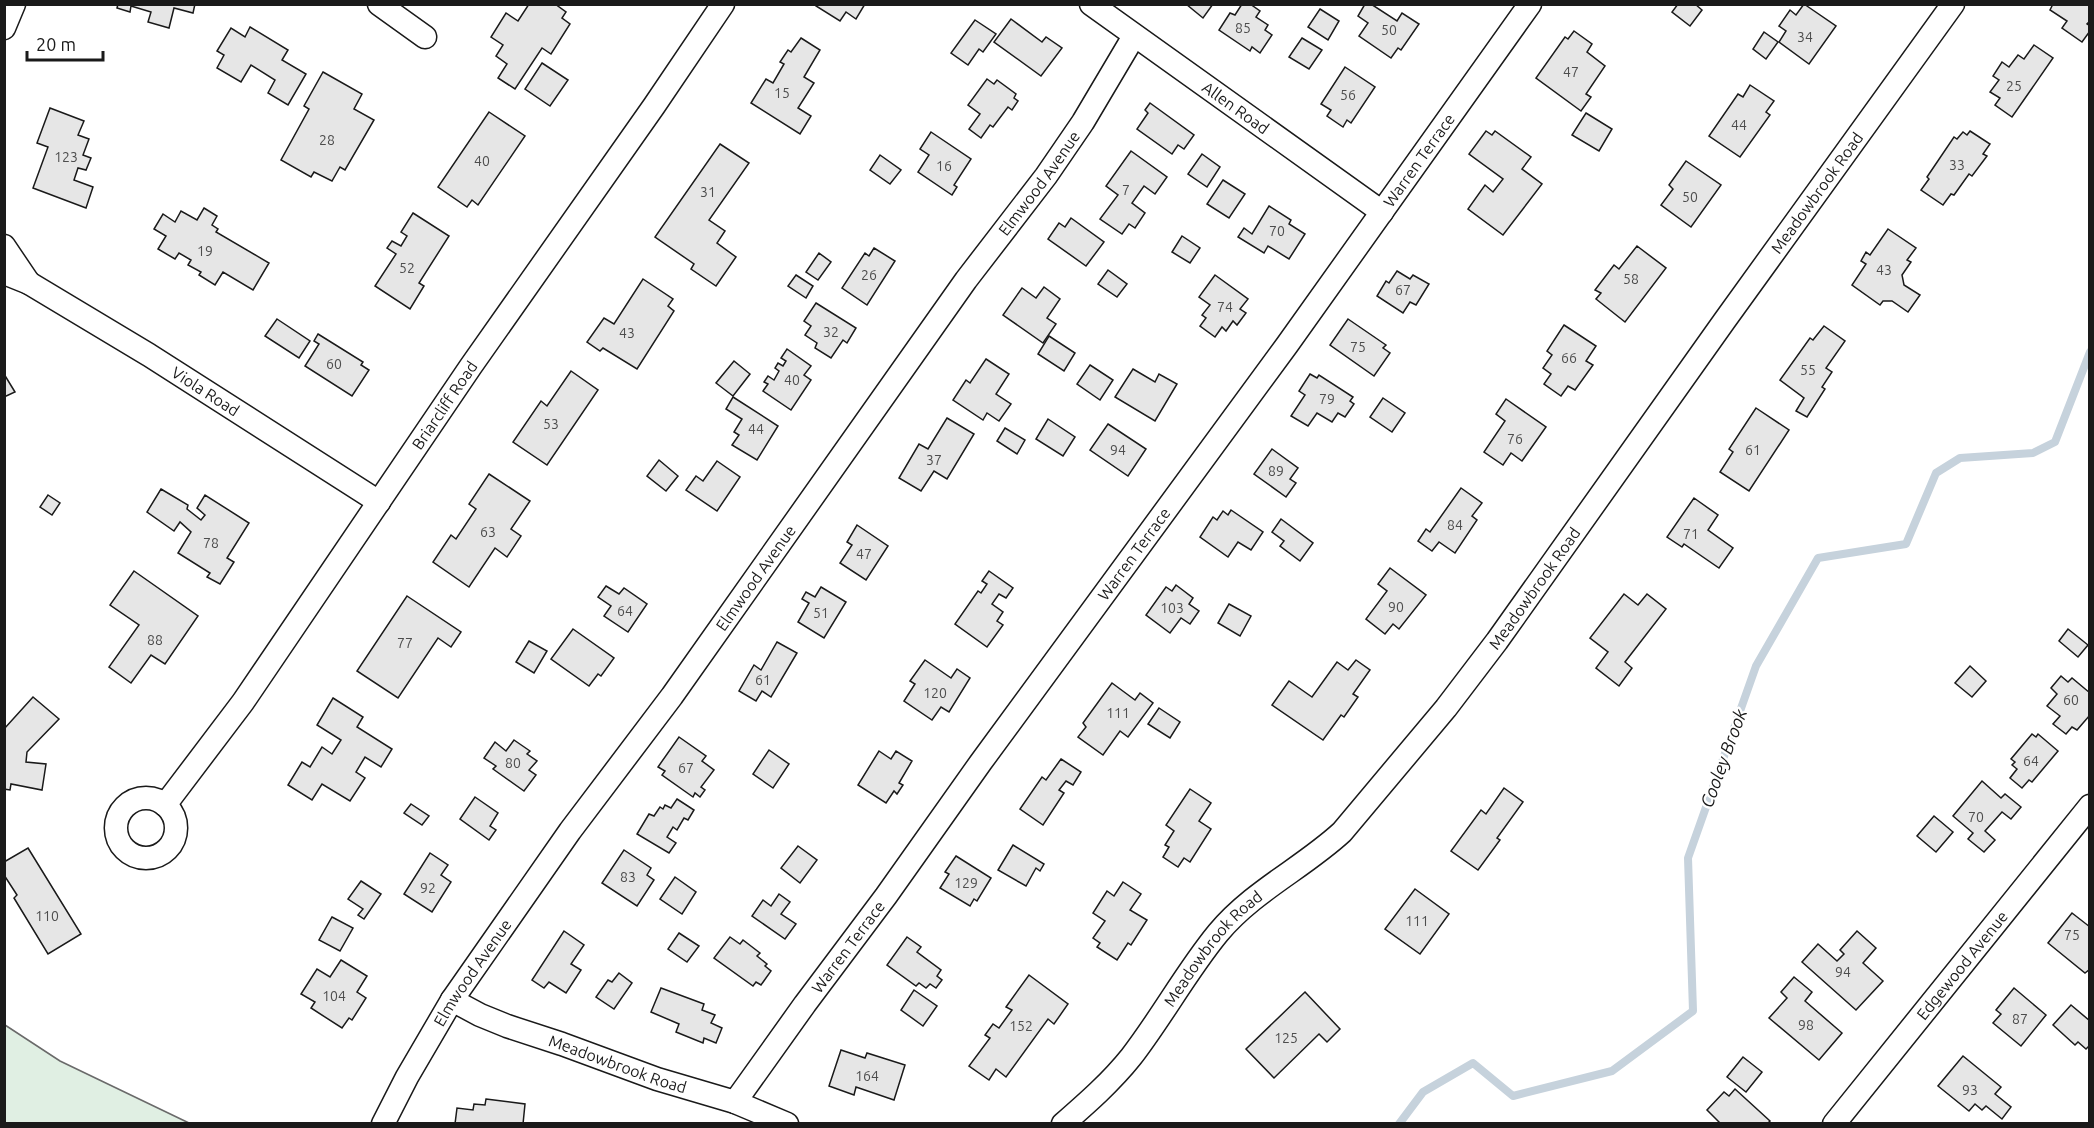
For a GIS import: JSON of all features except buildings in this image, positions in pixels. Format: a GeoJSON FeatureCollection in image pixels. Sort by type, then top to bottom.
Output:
{"type":"FeatureCollection","features":[{"type":"Feature","properties":{"kind":"street"},"geometry":{"type":"LineString","coordinates":[[4,28],[14,4]]}},
{"type":"Feature","properties":{"kind":"street"},"geometry":{"type":"LineString","coordinates":[[380,4],[425,37]]}},
{"type":"Feature","properties":{"kind":"street","name":"Briarcliff Road"},"geometry":{"type":"LineString","coordinates":[[165,805],[243,702],[471,366],[723,4]]}},
{"type":"Feature","properties":{"kind":"street","name":"Allen Road"},"geometry":{"type":"LineString","coordinates":[[1091,4],[1382,212]]}},
{"type":"Feature","properties":{"kind":"street","name":"Warren Terrace"},"geometry":{"type":"LineString","coordinates":[[735,1102],[1259,383],[1530,4]]}},
{"type":"Feature","properties":{"kind":"street","name":"Meadowbrook Road"},"geometry":{"type":"LineString","coordinates":[[1062,1124],[1100,1093],[1130,1058],[1185,976],[1219,932],[1238,912],[1278,880],[1325,848],[1342,832],[1462,688],[1953,4]]}},
{"type":"Feature","properties":{"kind":"street","name":"Elmwood Avenue"},"geometry":{"type":"LineString","coordinates":[[383,1124],[407,1077],[452,1000],[570,831],[672,696],[966,280],[1046,176],[1095,103],[1134,36]]}},
{"type":"Feature","properties":{"kind":"street","name":"Viola Road"},"geometry":{"type":"LineString","coordinates":[[4,246],[29,283]]}},
{"type":"Feature","properties":{"kind":"street","name":"Viola Road"},"geometry":{"type":"LineString","coordinates":[[4,273],[29,283],[149,355],[379,502]]}},
{"type":"Feature","properties":{"kind":"street","name":"Edgewood Avenue"},"geometry":{"type":"LineString","coordinates":[[1834,1124],[2090,806]]}},
{"type":"Feature","properties":{"kind":"street","name":"Meadowbrook Road"},"geometry":{"type":"LineString","coordinates":[[452,1000],[507,1026],[657,1079],[735,1102],[787,1124]]}},
{"type":"Feature","properties":{"kind":"green space"},"geometry":{"type":"Polygon","coordinates":[[[5,1025],[60,1061],[189,1123],[5,1123],[5,1025]]]}},
{"type":"Feature","properties":{"kind":"waterway","name":"Cooley Brook"},"geometry":{"type":"LineString","coordinates":[[1399,1124],[1423,1092],[1473,1063],[1513,1096],[1612,1071],[1693,1011],[1688,858],[1756,666],[1818,558],[1906,544],[1936,473],[1960,458],[2033,453],[2055,442],[2090,352]]}}]}
